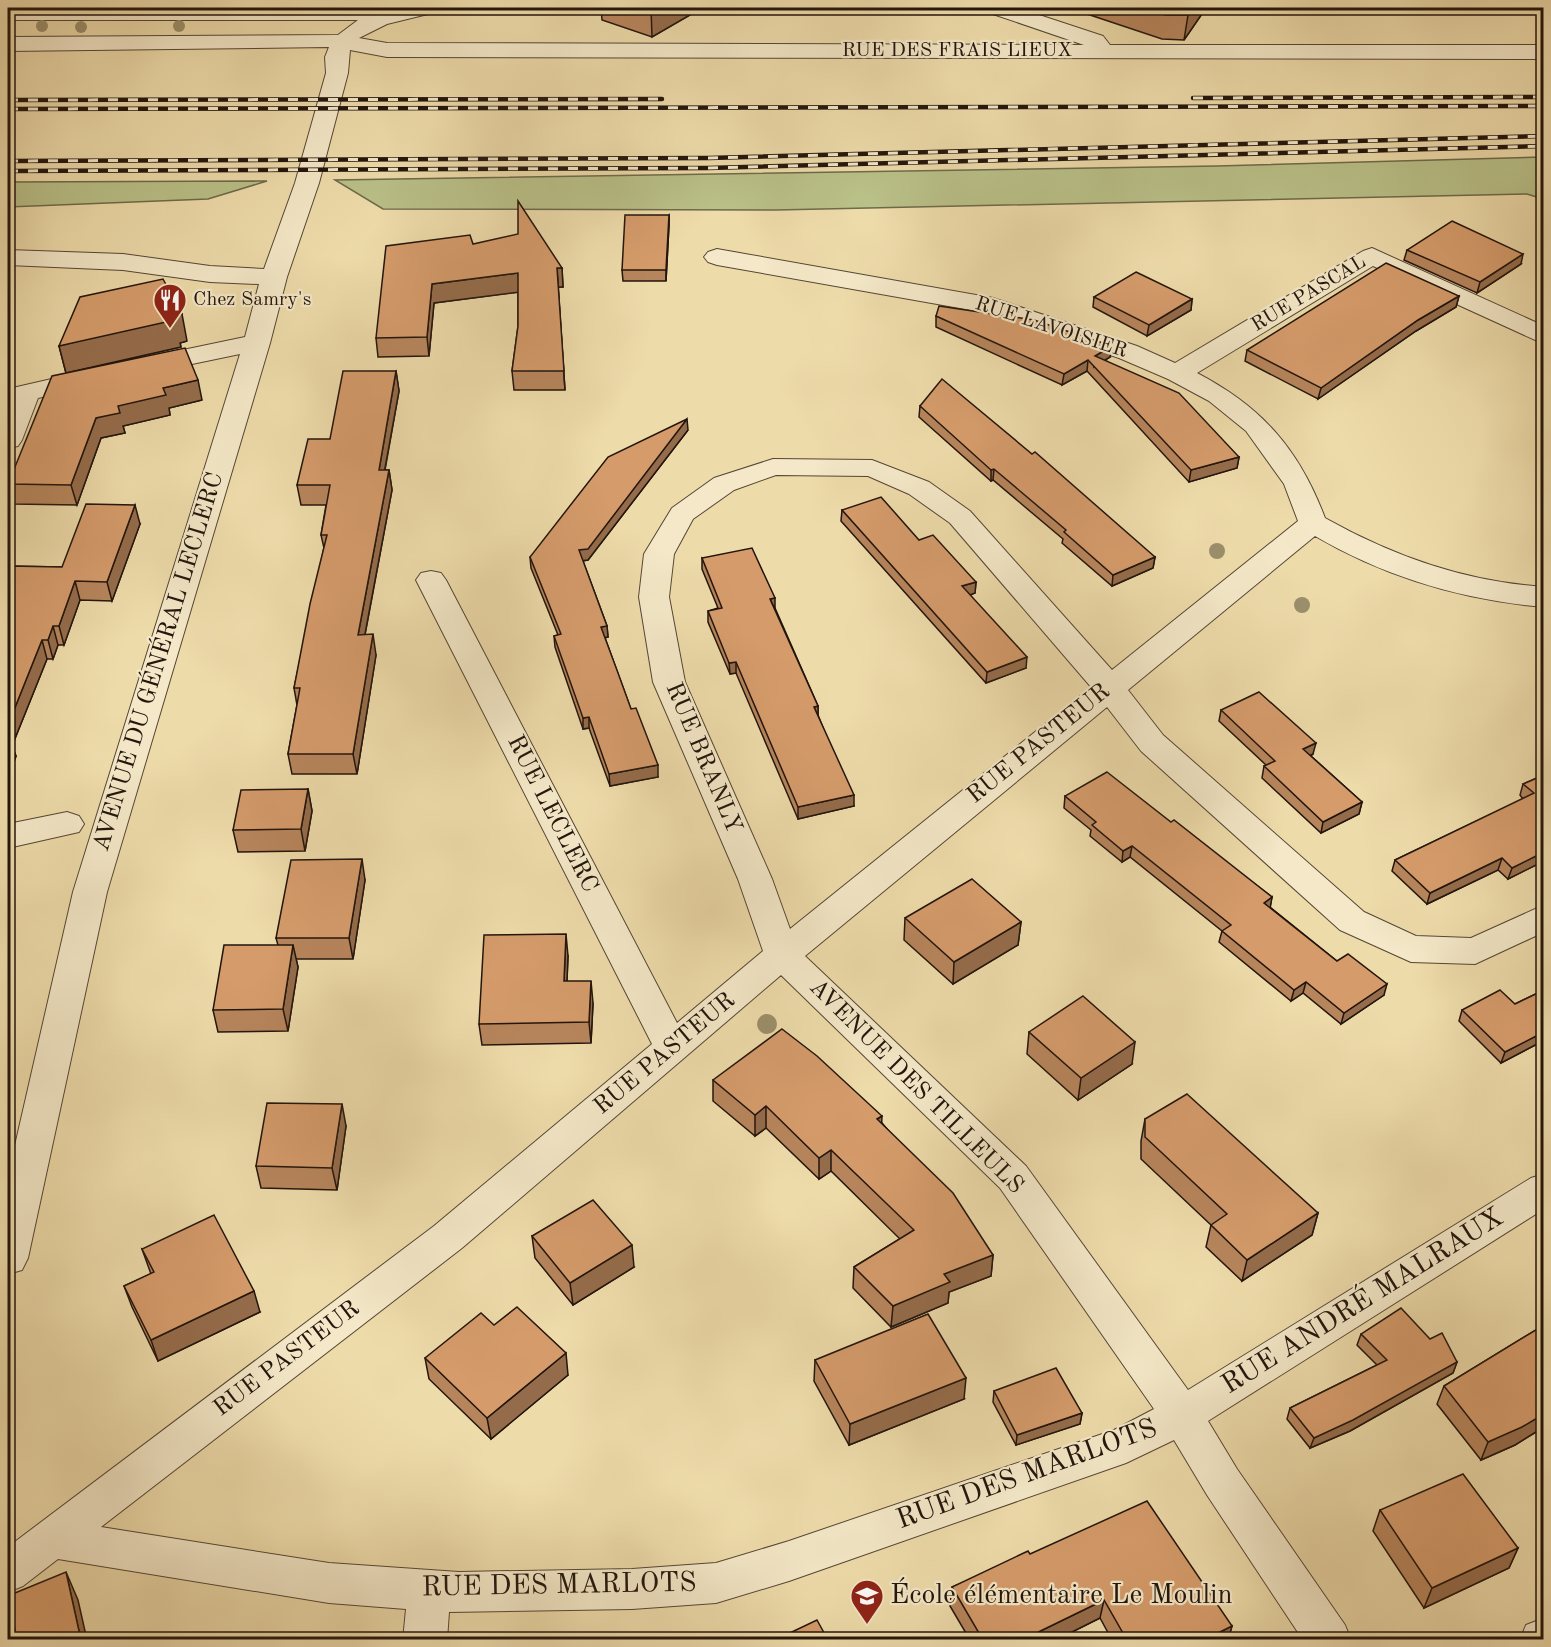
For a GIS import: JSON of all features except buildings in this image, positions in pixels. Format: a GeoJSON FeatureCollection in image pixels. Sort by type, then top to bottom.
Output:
{"type":"FeatureCollection","features":[{"type":"Feature","properties":{"kind":"street"},"geometry":{"type":"LineString","coordinates":[[8,44],[213,43],[307,39],[342,42],[384,29],[425,8]]}},
{"type":"Feature","properties":{"kind":"street"},"geometry":{"type":"LineString","coordinates":[[998,8],[1095,41],[1104,51]]}},
{"type":"Feature","properties":{"kind":"street"},"geometry":{"type":"LineString","coordinates":[[8,13],[224,10],[352,14],[384,29]]}},
{"type":"Feature","properties":{"kind":"street"},"geometry":{"type":"LineString","coordinates":[[213,43],[224,10]]}},
{"type":"Feature","properties":{"kind":"street"},"geometry":{"type":"LineString","coordinates":[[337,73],[384,29]]}},
{"type":"Feature","properties":{"kind":"street","name":"RUE DES FRAIS LIEUX"},"geometry":{"type":"LineString","coordinates":[[384,29],[387,50],[1544,52]]}},
{"type":"Feature","properties":{"kind":"street","name":"AVENUE DU GÉNÉRAL LECLERC"},"geometry":{"type":"LineString","coordinates":[[8,1258],[90,892],[257,343],[274,277],[307,183],[337,73],[334,59],[342,42]]}},
{"type":"Feature","properties":{"kind":"street","name":"RUE PASCAL"},"geometry":{"type":"LineString","coordinates":[[1177,373],[1372,256],[1544,336]]}},
{"type":"Feature","properties":{"kind":"street"},"geometry":{"type":"LineString","coordinates":[[8,257],[123,262],[210,274],[274,277]]}},
{"type":"Feature","properties":{"kind":"street","name":"RUE LAVOISIER"},"geometry":{"type":"LineString","coordinates":[[717,257],[993,306],[1128,352],[1177,373],[1219,395],[1256,425],[1298,484],[1313,523]]}},
{"type":"Feature","properties":{"kind":"street"},"geometry":{"type":"LineString","coordinates":[[8,440],[17,395],[207,351],[257,343]]}},
{"type":"Feature","properties":{"kind":"street","name":"RUE BRANLY"},"geometry":{"type":"LineString","coordinates":[[782,955],[755,879],[669,682],[654,597],[659,554],[682,514],[724,484],[773,467],[872,468],[919,488],[960,517],[1025,594],[1109,687],[1152,743],[1352,921],[1411,949],[1475,951],[1544,917]]}},
{"type":"Feature","properties":{"kind":"street"},"geometry":{"type":"LineString","coordinates":[[1313,523],[1351,546],[1434,579],[1512,596],[1544,597]]}},
{"type":"Feature","properties":{"kind":"street","name":"RUE PASTEUR"},"geometry":{"type":"LineString","coordinates":[[8,1572],[448,1238],[782,955],[1313,523]]}},
{"type":"Feature","properties":{"kind":"street","name":"RUE LECLERC"},"geometry":{"type":"LineString","coordinates":[[431,580],[672,1047]]}},
{"type":"Feature","properties":{"kind":"street"},"geometry":{"type":"LineString","coordinates":[[8,836],[67,824]]}},
{"type":"Feature","properties":{"kind":"street","name":"AVENUE DES TILLEULS"},"geometry":{"type":"LineString","coordinates":[[782,955],[1013,1177],[1182,1415],[1222,1482],[1329,1640]]}},
{"type":"Feature","properties":{"kind":"street","name":"RUE ANDRÉ MALRAUX"},"geometry":{"type":"LineString","coordinates":[[1182,1415],[1544,1189]]}},
{"type":"Feature","properties":{"kind":"street","name":"RUE DES MARLOTS"},"geometry":{"type":"LineString","coordinates":[[54,1539],[329,1582],[459,1592],[632,1589],[716,1583],[789,1561],[1126,1444],[1182,1415]]}},
{"type":"Feature","properties":{"kind":"street"},"geometry":{"type":"LineString","coordinates":[[425,1640],[429,1590]]}},
{"type":"Feature","properties":{"kind":"green space"},"geometry":{"type":"Polygon","coordinates":[[[1544,157],[1543,199],[1527,194],[776,210],[383,209],[335,180],[1217,166],[1544,157]]]}},
{"type":"Feature","properties":{"kind":"green space"},"geometry":{"type":"Polygon","coordinates":[[[267,181],[208,199],[8,207],[8,182],[267,181]]]}},
{"type":"Feature","properties":{"kind":"railway"},"geometry":{"type":"LineString","coordinates":[[1193,98],[1544,97]]}},
{"type":"Feature","properties":{"kind":"railway"},"geometry":{"type":"LineString","coordinates":[[8,100],[662,99]]}},
{"type":"Feature","properties":{"kind":"railway"},"geometry":{"type":"LineString","coordinates":[[8,109],[1544,106]]}},
{"type":"Feature","properties":{"kind":"railway"},"geometry":{"type":"LineString","coordinates":[[8,161],[709,158],[1544,136]]}},
{"type":"Feature","properties":{"kind":"railway"},"geometry":{"type":"LineString","coordinates":[[8,171],[708,168],[1544,146]]}},
{"type":"Feature","properties":{"kind":"place","name":"Chez Samry's"},"geometry":{"type":"Point","coordinates":[170,329]}},
{"type":"Feature","properties":{"kind":"place","name":"École élémentaire Le Moulin"},"geometry":{"type":"Point","coordinates":[867,1625]}}]}
